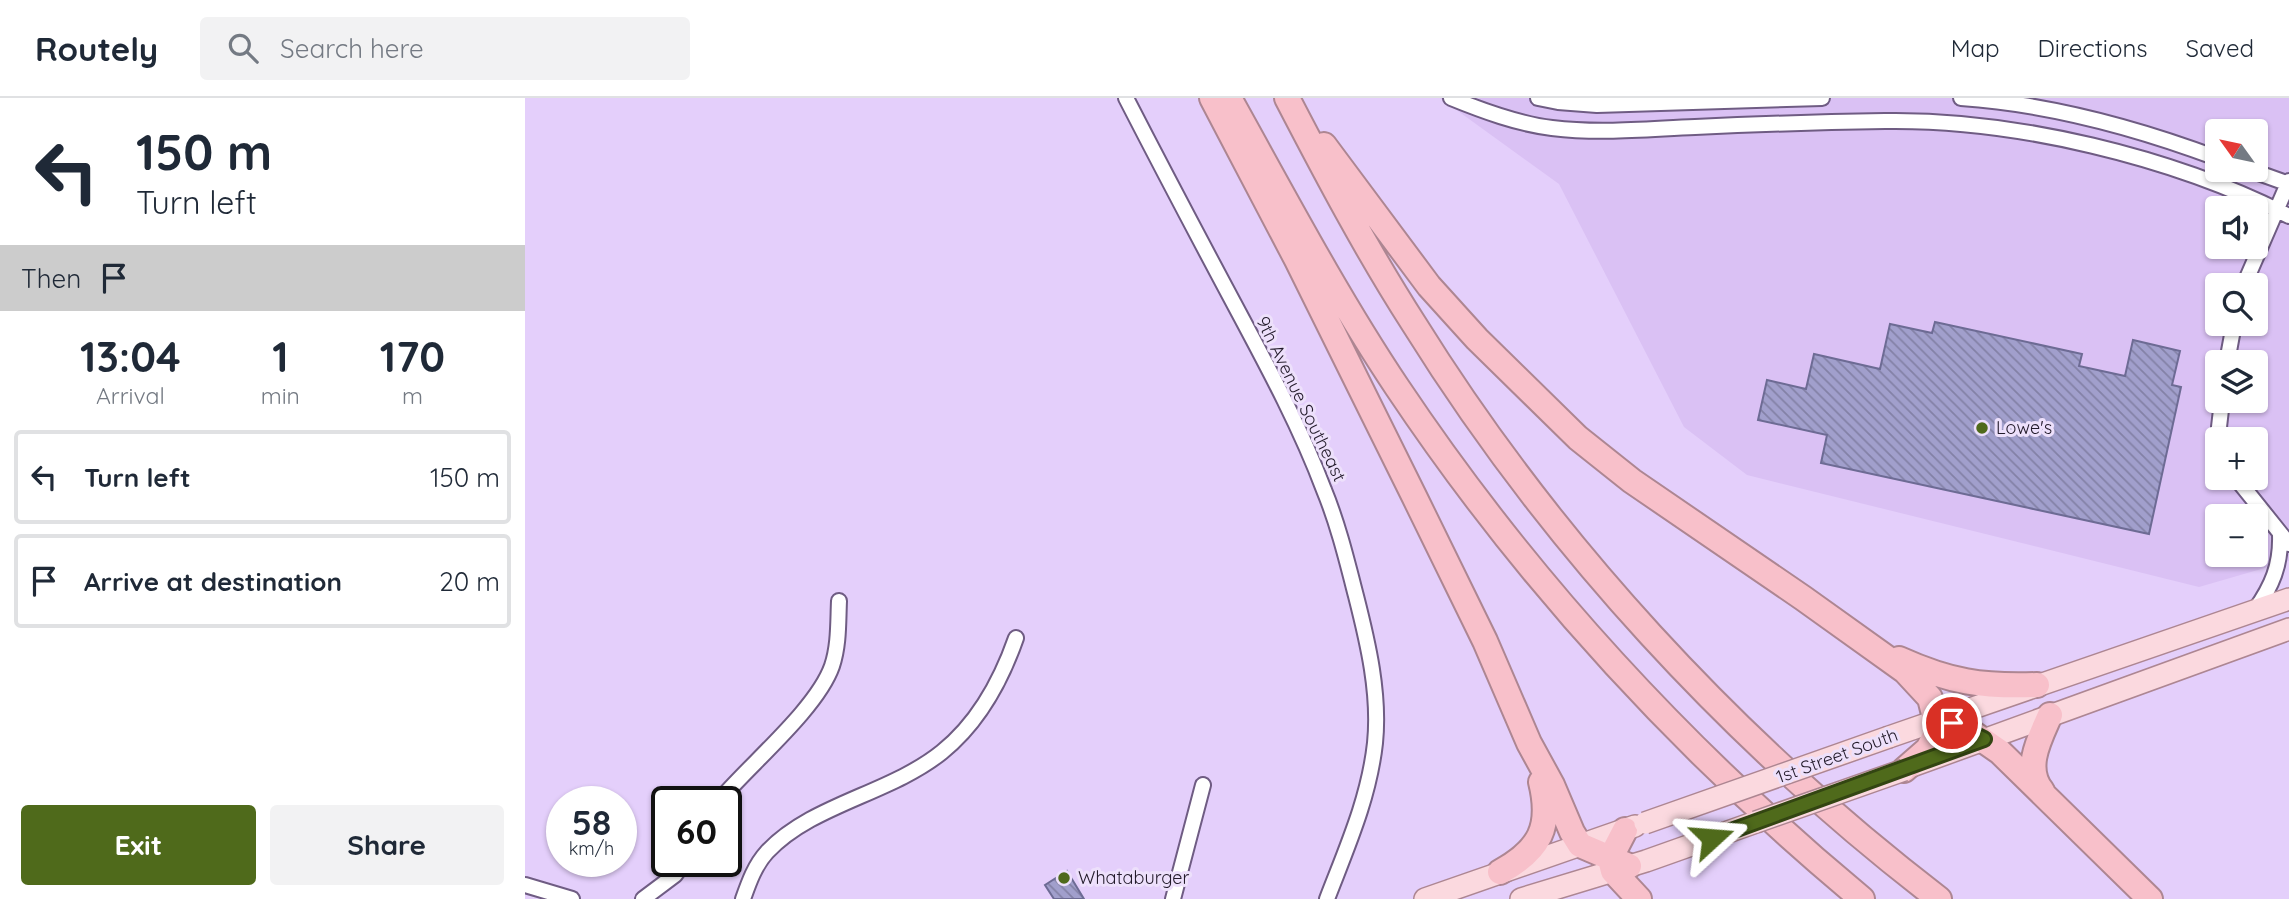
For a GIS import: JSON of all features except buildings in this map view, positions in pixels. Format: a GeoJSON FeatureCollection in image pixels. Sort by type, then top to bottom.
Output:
{"type":"FeatureCollection","features":[{"type":"Feature","properties":{"kind":"highway"},"geometry":{"type":"LineString","coordinates":[[1212,98],[1297,260],[1420,508],[1580,845],[1624,864]]}},
{"type":"Feature","properties":{"kind":"highway"},"geometry":{"type":"LineString","coordinates":[[1229,98],[1315,253],[1396,385],[1503,533],[1578,623],[1673,727],[1730,782],[1862,899]]}},
{"type":"Feature","properties":{"kind":"highway"},"geometry":{"type":"LineString","coordinates":[[1287,98],[1362,193],[1429,286],[1477,339],[1578,438],[1632,481],[1905,671],[1930,698],[1936,734],[1928,749],[1904,770]]}},
{"type":"Feature","properties":{"kind":"highway"},"geometry":{"type":"LineString","coordinates":[[1287,98],[1348,214],[1415,326],[1551,517],[1687,672],[1753,738],[1852,829],[1939,899]]}},
{"type":"Feature","properties":{"kind":"highway"},"geometry":{"type":"LineString","coordinates":[[1873,648],[1930,673],[1957,681],[1998,687],[2037,685]]}},
{"type":"Feature","properties":{"kind":"highway"},"geometry":{"type":"LineString","coordinates":[[2047,797],[2036,784],[2033,762],[2036,747],[2050,715]]}},
{"type":"Feature","properties":{"kind":"highway"},"geometry":{"type":"LineString","coordinates":[[1936,722],[1964,727],[1984,739],[2150,899]]}},
{"type":"Feature","properties":{"kind":"highway"},"geometry":{"type":"LineString","coordinates":[[1500,872],[1521,860],[1537,842],[1545,823],[1543,792],[1533,750]]}},
{"type":"Feature","properties":{"kind":"highway"},"geometry":{"type":"LineString","coordinates":[[1635,826],[1624,864],[1639,899]]}},
{"type":"Feature","properties":{"kind":"main road","name":"1st Street South"},"geometry":{"type":"LineString","coordinates":[[1425,899],[1936,722],[1983,703],[2289,599]]}},
{"type":"Feature","properties":{"kind":"main road","name":"1st Street South"},"geometry":{"type":"LineString","coordinates":[[1521,899],[1904,770],[2289,629]]}},
{"type":"Feature","properties":{"kind":"street","name":"9th Avenue Southeast"},"geometry":{"type":"LineString","coordinates":[[1126,98],[1299,430],[1325,491],[1343,545],[1373,681],[1375,741],[1361,809],[1327,899]]}},
{"type":"Feature","properties":{"kind":"street"},"geometry":{"type":"LineString","coordinates":[[1451,98],[1479,109],[1550,128],[1602,132],[1887,121],[1944,122],[2018,131],[2051,136],[2182,171],[2282,213]]}},
{"type":"Feature","properties":{"kind":"street"},"geometry":{"type":"LineString","coordinates":[[1538,98],[1597,104],[1822,98]]}},
{"type":"Feature","properties":{"kind":"street"},"geometry":{"type":"LineString","coordinates":[[1961,98],[2079,114],[2205,154]]}},
{"type":"Feature","properties":{"kind":"street"},"geometry":{"type":"LineString","coordinates":[[2250,273],[2282,213],[2289,183],[2268,176]]}},
{"type":"Feature","properties":{"kind":"street"},"geometry":{"type":"LineString","coordinates":[[2246,490],[2285,539],[2276,574],[2255,610]]}},
{"type":"Feature","properties":{"kind":"street"},"geometry":{"type":"LineString","coordinates":[[733,786],[814,697],[827,677],[836,649],[839,601]]}},
{"type":"Feature","properties":{"kind":"street"},"geometry":{"type":"LineString","coordinates":[[743,899],[758,863],[781,839],[813,818],[908,775],[961,736],[977,717],[995,685],[1016,638]]}},
{"type":"Feature","properties":{"kind":"street"},"geometry":{"type":"LineString","coordinates":[[1173,899],[1203,785]]}},
{"type":"Feature","properties":{"kind":"street"},"geometry":{"type":"LineString","coordinates":[[643,899],[672,877]]}},
{"type":"Feature","properties":{"kind":"street"},"geometry":{"type":"LineString","coordinates":[[525,885],[572,899]]}},
{"type":"Feature","properties":{"kind":"shaded area"},"geometry":{"type":"Polygon","coordinates":[[[1440,98],[2289,98],[2289,561],[2199,587],[1747,475],[1684,427],[1559,184],[1440,98]]]}},
{"type":"Feature","properties":{"kind":"place","name":"Lowe's"},"geometry":{"type":"Point","coordinates":[1982,428]}},
{"type":"Feature","properties":{"kind":"place","name":"Whataburger"},"geometry":{"type":"Point","coordinates":[1064,878]}},
{"type":"Feature","properties":{"kind":"route"},"geometry":{"type":"LineString","coordinates":[[1712,838],[1984,739],[1952,723]]}}]}
